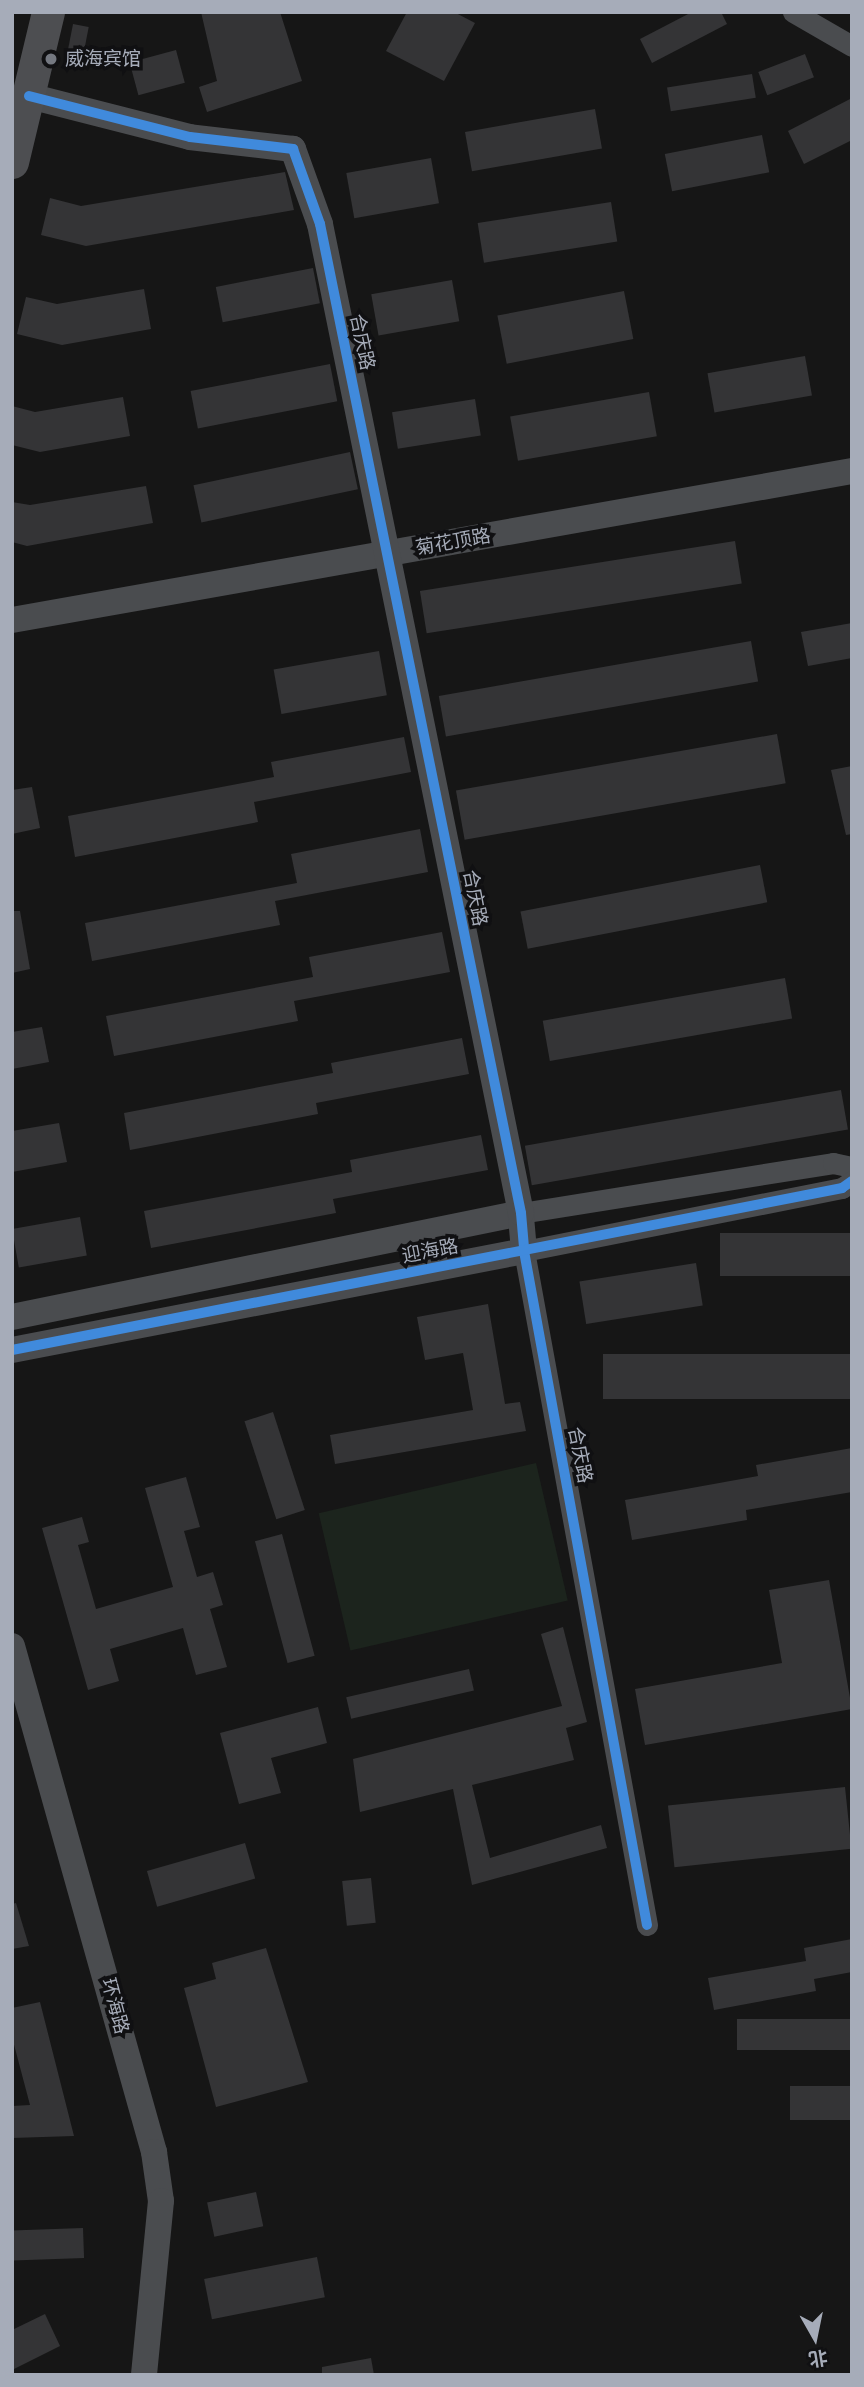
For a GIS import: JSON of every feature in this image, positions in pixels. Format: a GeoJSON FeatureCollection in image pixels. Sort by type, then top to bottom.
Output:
{"type":"FeatureCollection","features":[{"type":"Feature","properties":{"kind":"main road"},"geometry":{"type":"LineString","coordinates":[[12,162],[48,12]]}},
{"type":"Feature","properties":{"kind":"street"},"geometry":{"type":"LineString","coordinates":[[793,12],[852,46]]}},
{"type":"Feature","properties":{"kind":"street","name":"合庆路"},"geometry":{"type":"LineString","coordinates":[[29,96],[190,137],[293,149],[320,225],[521,1213],[524,1251],[647,1925]]}},
{"type":"Feature","properties":{"kind":"street","name":"菊花顶路"},"geometry":{"type":"LineString","coordinates":[[12,620],[852,471]]}},
{"type":"Feature","properties":{"kind":"street","name":"迎海路"},"geometry":{"type":"LineString","coordinates":[[12,1317],[521,1213],[832,1163],[852,1167]]}},
{"type":"Feature","properties":{"kind":"street","name":"迎海路"},"geometry":{"type":"LineString","coordinates":[[12,1350],[842,1188],[852,1181]]}},
{"type":"Feature","properties":{"kind":"street","name":"环海路"},"geometry":{"type":"LineString","coordinates":[[12,1646],[154,2152],[161,2202],[144,2375]]}},
{"type":"Feature","properties":{"kind":"shaded area"},"geometry":{"type":"Polygon","coordinates":[[[536,1463],[568,1600],[350,1651],[319,1513],[536,1463]]]}},
{"type":"Feature","properties":{"kind":"building"},"geometry":{"type":"Polygon","coordinates":[[[201,12],[280,12],[302,81],[207,112],[199,87],[217,81],[201,12]]]}},
{"type":"Feature","properties":{"kind":"building"},"geometry":{"type":"Polygon","coordinates":[[[407,12],[454,12],[475,23],[444,81],[386,51],[407,12]]]}},
{"type":"Feature","properties":{"kind":"building"},"geometry":{"type":"Polygon","coordinates":[[[692,12],[721,12],[727,24],[652,63],[640,39],[692,12]]]}},
{"type":"Feature","properties":{"kind":"building"},"geometry":{"type":"Polygon","coordinates":[[[73,24],[89,27],[82,62],[66,59],[73,24]]]}},
{"type":"Feature","properties":{"kind":"building"},"geometry":{"type":"Polygon","coordinates":[[[176,50],[185,83],[138,95],[130,62],[176,50]]]}},
{"type":"Feature","properties":{"kind":"building"},"geometry":{"type":"Polygon","coordinates":[[[805,54],[814,77],[767,95],[758,72],[805,54]]]}},
{"type":"Feature","properties":{"kind":"building"},"geometry":{"type":"Polygon","coordinates":[[[752,74],[756,98],[671,111],[667,87],[752,74]]]}},
{"type":"Feature","properties":{"kind":"building"},"geometry":{"type":"Polygon","coordinates":[[[852,98],[852,140],[804,164],[788,131],[852,98]]]}},
{"type":"Feature","properties":{"kind":"building"},"geometry":{"type":"Polygon","coordinates":[[[595,109],[602,148],[472,171],[465,132],[595,109]]]}},
{"type":"Feature","properties":{"kind":"building"},"geometry":{"type":"Polygon","coordinates":[[[762,135],[769,172],[672,191],[665,154],[762,135]]]}},
{"type":"Feature","properties":{"kind":"building"},"geometry":{"type":"Polygon","coordinates":[[[431,158],[439,203],[354,218],[346,173],[431,158]]]}},
{"type":"Feature","properties":{"kind":"building"},"geometry":{"type":"Polygon","coordinates":[[[285,172],[294,210],[86,246],[41,235],[50,198],[81,206],[285,172]]]}},
{"type":"Feature","properties":{"kind":"building"},"geometry":{"type":"Polygon","coordinates":[[[611,202],[617,242],[484,263],[478,223],[611,202]]]}},
{"type":"Feature","properties":{"kind":"building"},"geometry":{"type":"Polygon","coordinates":[[[313,268],[320,303],[223,322],[216,287],[313,268]]]}},
{"type":"Feature","properties":{"kind":"building"},"geometry":{"type":"Polygon","coordinates":[[[452,280],[459,321],[379,336],[371,294],[452,280]]]}},
{"type":"Feature","properties":{"kind":"building"},"geometry":{"type":"Polygon","coordinates":[[[144,289],[151,329],[62,345],[17,334],[26,297],[57,304],[144,289]]]}},
{"type":"Feature","properties":{"kind":"building"},"geometry":{"type":"Polygon","coordinates":[[[624,291],[633,339],[507,364],[497,316],[624,291]]]}},
{"type":"Feature","properties":{"kind":"building"},"geometry":{"type":"Polygon","coordinates":[[[805,356],[812,395],[714,413],[708,373],[805,356]]]}},
{"type":"Feature","properties":{"kind":"building"},"geometry":{"type":"Polygon","coordinates":[[[330,364],[337,401],[198,428],[191,391],[330,364]]]}},
{"type":"Feature","properties":{"kind":"building"},"geometry":{"type":"Polygon","coordinates":[[[649,392],[657,436],[518,461],[510,416],[649,392]]]}},
{"type":"Feature","properties":{"kind":"building"},"geometry":{"type":"Polygon","coordinates":[[[123,397],[130,436],[40,452],[12,445],[12,406],[35,412],[123,397]]]}},
{"type":"Feature","properties":{"kind":"building"},"geometry":{"type":"Polygon","coordinates":[[[475,399],[481,436],[398,449],[392,412],[475,399]]]}},
{"type":"Feature","properties":{"kind":"building"},"geometry":{"type":"Polygon","coordinates":[[[350,452],[358,489],[201,522],[193,485],[350,452]]]}},
{"type":"Feature","properties":{"kind":"building"},"geometry":{"type":"Polygon","coordinates":[[[146,486],[153,523],[27,546],[12,542],[12,502],[30,505],[146,486]]]}},
{"type":"Feature","properties":{"kind":"building"},"geometry":{"type":"Polygon","coordinates":[[[735,541],[742,583],[427,633],[420,591],[735,541]]]}},
{"type":"Feature","properties":{"kind":"building"},"geometry":{"type":"Polygon","coordinates":[[[852,623],[852,658],[808,666],[801,632],[852,623]]]}},
{"type":"Feature","properties":{"kind":"building"},"geometry":{"type":"Polygon","coordinates":[[[751,641],[758,681],[446,736],[439,696],[751,641]]]}},
{"type":"Feature","properties":{"kind":"building"},"geometry":{"type":"Polygon","coordinates":[[[379,651],[387,695],[281,714],[274,670],[379,651]]]}},
{"type":"Feature","properties":{"kind":"building"},"geometry":{"type":"Polygon","coordinates":[[[777,734],[786,783],[465,840],[456,791],[777,734]]]}},
{"type":"Feature","properties":{"kind":"building"},"geometry":{"type":"Polygon","coordinates":[[[404,737],[411,772],[254,802],[258,822],[75,857],[68,816],[274,777],[271,762],[404,737]]]}},
{"type":"Feature","properties":{"kind":"building"},"geometry":{"type":"Polygon","coordinates":[[[852,766],[852,834],[846,835],[831,770],[852,766]]]}},
{"type":"Feature","properties":{"kind":"building"},"geometry":{"type":"Polygon","coordinates":[[[32,787],[40,828],[12,834],[12,790],[32,787]]]}},
{"type":"Feature","properties":{"kind":"building"},"geometry":{"type":"Polygon","coordinates":[[[420,829],[428,872],[275,901],[280,925],[92,961],[85,923],[297,883],[291,854],[420,829]]]}},
{"type":"Feature","properties":{"kind":"building"},"geometry":{"type":"Polygon","coordinates":[[[760,865],[767,902],[528,949],[520,912],[760,865]]]}},
{"type":"Feature","properties":{"kind":"building"},"geometry":{"type":"Polygon","coordinates":[[[12,911],[20,911],[30,969],[12,973],[12,911]]]}},
{"type":"Feature","properties":{"kind":"building"},"geometry":{"type":"Polygon","coordinates":[[[442,932],[450,972],[294,1001],[298,1021],[114,1056],[106,1016],[313,977],[309,957],[442,932]]]}},
{"type":"Feature","properties":{"kind":"building"},"geometry":{"type":"Polygon","coordinates":[[[785,978],[792,1018],[550,1061],[543,1021],[785,978]]]}},
{"type":"Feature","properties":{"kind":"building"},"geometry":{"type":"Polygon","coordinates":[[[42,1027],[49,1062],[12,1069],[12,1032],[42,1027]]]}},
{"type":"Feature","properties":{"kind":"building"},"geometry":{"type":"Polygon","coordinates":[[[462,1038],[469,1074],[316,1103],[318,1114],[130,1150],[124,1113],[333,1073],[331,1063],[462,1038]]]}},
{"type":"Feature","properties":{"kind":"building"},"geometry":{"type":"Polygon","coordinates":[[[841,1090],[848,1129],[532,1185],[525,1146],[841,1090]]]}},
{"type":"Feature","properties":{"kind":"building"},"geometry":{"type":"Polygon","coordinates":[[[59,1123],[67,1162],[12,1172],[12,1131],[59,1123]]]}},
{"type":"Feature","properties":{"kind":"building"},"geometry":{"type":"Polygon","coordinates":[[[481,1135],[488,1170],[333,1199],[336,1213],[151,1248],[144,1211],[352,1172],[350,1160],[481,1135]]]}},
{"type":"Feature","properties":{"kind":"building"},"geometry":{"type":"Polygon","coordinates":[[[80,1217],[87,1255],[19,1267],[12,1229],[80,1217]]]}},
{"type":"Feature","properties":{"kind":"building"},"geometry":{"type":"Polygon","coordinates":[[[720,1233],[852,1233],[852,1276],[720,1276],[720,1233]]]}},
{"type":"Feature","properties":{"kind":"building"},"geometry":{"type":"Polygon","coordinates":[[[696,1263],[703,1305],[586,1324],[579,1281],[696,1263]]]}},
{"type":"Feature","properties":{"kind":"building"},"geometry":{"type":"Polygon","coordinates":[[[488,1304],[505,1404],[520,1402],[526,1431],[335,1464],[330,1435],[473,1410],[463,1353],[425,1360],[417,1317],[488,1304]]]}},
{"type":"Feature","properties":{"kind":"building"},"geometry":{"type":"Polygon","coordinates":[[[603,1354],[852,1354],[852,1399],[603,1399],[603,1354]]]}},
{"type":"Feature","properties":{"kind":"building"},"geometry":{"type":"Polygon","coordinates":[[[273,1412],[305,1510],[276,1519],[244,1421],[273,1412]]]}},
{"type":"Feature","properties":{"kind":"building"},"geometry":{"type":"Polygon","coordinates":[[[852,1448],[852,1492],[746,1510],[747,1520],[632,1540],[625,1500],[758,1476],[756,1465],[852,1448]]]}},
{"type":"Feature","properties":{"kind":"building"},"geometry":{"type":"Polygon","coordinates":[[[186,1477],[200,1527],[184,1531],[197,1577],[213,1572],[223,1605],[210,1609],[227,1667],[196,1675],[183,1628],[110,1649],[119,1681],[88,1690],[42,1528],[82,1517],[89,1542],[78,1545],[96,1609],[173,1587],[145,1488],[186,1477]]]}},
{"type":"Feature","properties":{"kind":"building"},"geometry":{"type":"Polygon","coordinates":[[[282,1534],[315,1656],[288,1663],[255,1541],[282,1534]]]}},
{"type":"Feature","properties":{"kind":"building"},"geometry":{"type":"Polygon","coordinates":[[[829,1580],[852,1709],[645,1745],[635,1689],[782,1663],[769,1590],[829,1580]]]}},
{"type":"Feature","properties":{"kind":"building"},"geometry":{"type":"Polygon","coordinates":[[[563,1627],[587,1722],[566,1728],[574,1760],[472,1785],[490,1858],[601,1825],[607,1848],[472,1885],[453,1789],[360,1812],[353,1759],[562,1706],[541,1634],[563,1627]]]}},
{"type":"Feature","properties":{"kind":"building"},"geometry":{"type":"Polygon","coordinates":[[[469,1669],[474,1690],[351,1719],[346,1697],[469,1669]]]}},
{"type":"Feature","properties":{"kind":"building"},"geometry":{"type":"Polygon","coordinates":[[[318,1707],[327,1743],[271,1758],[281,1793],[239,1804],[220,1733],[318,1707]]]}},
{"type":"Feature","properties":{"kind":"building"},"geometry":{"type":"Polygon","coordinates":[[[845,1787],[851,1849],[674,1867],[668,1806],[845,1787]]]}},
{"type":"Feature","properties":{"kind":"building"},"geometry":{"type":"Polygon","coordinates":[[[245,1843],[255,1879],[157,1907],[147,1871],[245,1843]]]}},
{"type":"Feature","properties":{"kind":"building"},"geometry":{"type":"Polygon","coordinates":[[[371,1878],[376,1923],[347,1926],[342,1881],[371,1878]]]}},
{"type":"Feature","properties":{"kind":"building"},"geometry":{"type":"Polygon","coordinates":[[[16,1903],[29,1946],[12,1949],[12,1904],[16,1903]]]}},
{"type":"Feature","properties":{"kind":"building"},"geometry":{"type":"Polygon","coordinates":[[[852,1939],[852,1972],[814,1979],[816,1991],[714,2010],[708,1978],[806,1961],[804,1948],[852,1939]]]}},
{"type":"Feature","properties":{"kind":"building"},"geometry":{"type":"Polygon","coordinates":[[[266,1948],[308,2082],[216,2107],[184,1988],[216,1979],[212,1963],[266,1948]]]}},
{"type":"Feature","properties":{"kind":"building"},"geometry":{"type":"Polygon","coordinates":[[[40,2002],[74,2136],[12,2138],[12,2106],[30,2105],[12,2037],[12,2008],[40,2002]]]}},
{"type":"Feature","properties":{"kind":"building"},"geometry":{"type":"Polygon","coordinates":[[[737,2019],[852,2019],[852,2050],[737,2050],[737,2019]]]}},
{"type":"Feature","properties":{"kind":"building"},"geometry":{"type":"Polygon","coordinates":[[[790,2086],[852,2086],[852,2120],[790,2120],[790,2086]]]}},
{"type":"Feature","properties":{"kind":"building"},"geometry":{"type":"Polygon","coordinates":[[[256,2192],[263,2226],[214,2237],[207,2202],[256,2192]]]}},
{"type":"Feature","properties":{"kind":"building"},"geometry":{"type":"Polygon","coordinates":[[[83,2228],[84,2258],[13,2260],[12,2230],[83,2228]]]}},
{"type":"Feature","properties":{"kind":"building"},"geometry":{"type":"Polygon","coordinates":[[[317,2257],[325,2297],[212,2319],[204,2279],[317,2257]]]}},
{"type":"Feature","properties":{"kind":"building"},"geometry":{"type":"Polygon","coordinates":[[[45,2314],[60,2346],[12,2370],[12,2330],[45,2314]]]}},
{"type":"Feature","properties":{"kind":"building"},"geometry":{"type":"Polygon","coordinates":[[[371,2358],[374,2375],[322,2375],[322,2367],[371,2358]]]}},
{"type":"Feature","properties":{"kind":"cycle path"},"geometry":{"type":"LineString","coordinates":[[29,96],[190,137],[293,149],[320,224],[521,1213],[524,1251],[647,1925]]}},
{"type":"Feature","properties":{"kind":"cycle path"},"geometry":{"type":"LineString","coordinates":[[12,1350],[842,1188],[852,1181]]}},
{"type":"Feature","properties":{"kind":"place","name":"威海宾馆"},"geometry":{"type":"Point","coordinates":[51,59]}}]}
